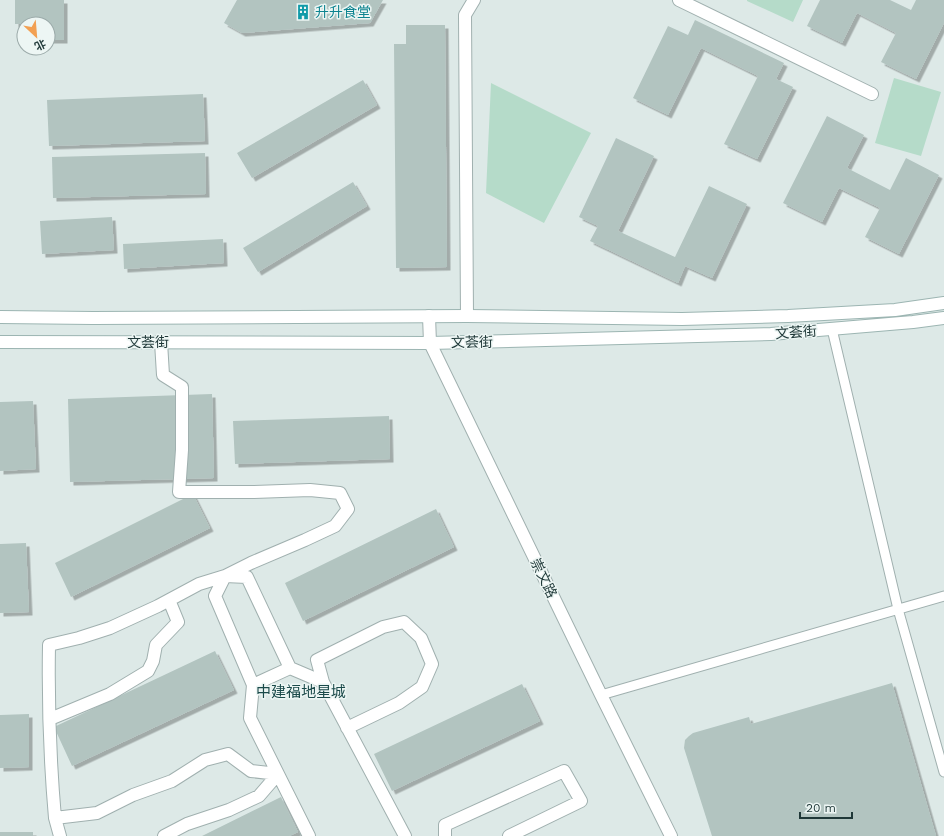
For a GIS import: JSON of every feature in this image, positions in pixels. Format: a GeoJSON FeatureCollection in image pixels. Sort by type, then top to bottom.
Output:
{"type":"FeatureCollection","features":[{"type":"Feature","properties":{"kind":"street"},"geometry":{"type":"LineString","coordinates":[[467,316],[465,15],[474,0]]}},
{"type":"Feature","properties":{"kind":"street"},"geometry":{"type":"LineString","coordinates":[[680,0],[872,94]]}},
{"type":"Feature","properties":{"kind":"street","name":"文荟街"},"geometry":{"type":"LineString","coordinates":[[0,317],[109,318],[467,316],[682,319],[788,316],[895,310],[944,303]]}},
{"type":"Feature","properties":{"kind":"street","name":"崇文路"},"geometry":{"type":"LineString","coordinates":[[429,316],[430,343],[671,836]]}},
{"type":"Feature","properties":{"kind":"street","name":"文荟街"},"geometry":{"type":"LineString","coordinates":[[0,342],[430,343],[771,334],[944,318]]}},
{"type":"Feature","properties":{"kind":"street"},"geometry":{"type":"LineString","coordinates":[[60,836],[55,818],[53,793],[48,681],[49,645],[79,638],[110,628],[199,584],[225,576],[305,540],[335,526],[348,509],[340,493],[310,490],[180,492],[182,387],[163,375],[161,342]]}},
{"type":"Feature","properties":{"kind":"street"},"geometry":{"type":"LineString","coordinates":[[225,576],[247,577],[290,668],[323,682]]}},
{"type":"Feature","properties":{"kind":"street"},"geometry":{"type":"LineString","coordinates":[[225,576],[216,596],[253,685],[250,718],[309,836]]}},
{"type":"Feature","properties":{"kind":"street"},"geometry":{"type":"LineString","coordinates":[[50,719],[110,694],[148,671],[153,661],[156,645],[178,622],[169,600]]}},
{"type":"Feature","properties":{"kind":"street"},"geometry":{"type":"LineString","coordinates":[[347,728],[399,703],[422,687],[432,664],[421,638],[404,622],[383,627],[317,660],[323,682],[347,728],[405,836]]}},
{"type":"Feature","properties":{"kind":"street"},"geometry":{"type":"LineString","coordinates":[[253,685],[290,668]]}},
{"type":"Feature","properties":{"kind":"street"},"geometry":{"type":"LineString","coordinates":[[55,818],[97,813],[133,795],[172,781],[204,760],[228,754],[251,771],[278,774]]}},
{"type":"Feature","properties":{"kind":"street"},"geometry":{"type":"LineString","coordinates":[[445,836],[446,825],[564,771],[581,801],[509,836]]}},
{"type":"Feature","properties":{"kind":"street"},"geometry":{"type":"LineString","coordinates":[[164,836],[188,824],[230,810],[259,796],[278,774]]}},
{"type":"Feature","properties":{"kind":"lane"},"geometry":{"type":"LineString","coordinates":[[832,329],[898,609],[944,772]]}},
{"type":"Feature","properties":{"kind":"lane"},"geometry":{"type":"LineString","coordinates":[[601,695],[944,596]]}},
{"type":"Feature","properties":{"kind":"green space"},"geometry":{"type":"Polygon","coordinates":[[[747,0],[803,0],[793,22],[747,0]]]}},
{"type":"Feature","properties":{"kind":"green space"},"geometry":{"type":"Polygon","coordinates":[[[894,78],[941,92],[921,156],[875,143],[894,78]]]}},
{"type":"Feature","properties":{"kind":"green space"},"geometry":{"type":"Polygon","coordinates":[[[491,83],[591,133],[544,223],[486,193],[491,83]]]}},
{"type":"Feature","properties":{"kind":"building"},"geometry":{"type":"Polygon","coordinates":[[[15,0],[64,0],[64,40],[56,40],[56,16],[16,16],[15,24],[15,0]]]}},
{"type":"Feature","properties":{"kind":"building","name":"升升食堂"},"geometry":{"type":"Polygon","coordinates":[[[237,0],[383,0],[370,23],[242,33],[224,23],[237,0]]]}},
{"type":"Feature","properties":{"kind":"building"},"geometry":{"type":"Polygon","coordinates":[[[820,0],[890,0],[911,10],[916,0],[944,0],[944,23],[916,79],[881,62],[896,33],[857,13],[842,43],[807,26],[820,0]]]}},
{"type":"Feature","properties":{"kind":"building"},"geometry":{"type":"Polygon","coordinates":[[[695,20],[784,63],[776,79],[793,87],[757,159],[724,144],[758,76],[701,48],[668,115],[633,98],[668,26],[688,35],[695,20]]]}},
{"type":"Feature","properties":{"kind":"building"},"geometry":{"type":"Polygon","coordinates":[[[406,25],[445,25],[447,267],[396,268],[394,44],[406,44],[406,25]]]}},
{"type":"Feature","properties":{"kind":"building"},"geometry":{"type":"Polygon","coordinates":[[[363,80],[377,105],[252,178],[237,153],[363,80]]]}},
{"type":"Feature","properties":{"kind":"building"},"geometry":{"type":"Polygon","coordinates":[[[203,94],[205,141],[49,146],[47,100],[203,94]]]}},
{"type":"Feature","properties":{"kind":"building"},"geometry":{"type":"Polygon","coordinates":[[[827,116],[864,135],[847,168],[890,190],[906,158],[939,175],[899,254],[865,237],[880,208],[839,188],[822,222],[783,203],[827,116]]]}},
{"type":"Feature","properties":{"kind":"building"},"geometry":{"type":"Polygon","coordinates":[[[616,138],[654,156],[618,231],[675,257],[709,186],[747,204],[712,278],[685,266],[678,283],[590,241],[598,226],[579,217],[616,138]]]}},
{"type":"Feature","properties":{"kind":"building"},"geometry":{"type":"Polygon","coordinates":[[[205,153],[206,194],[53,198],[52,157],[205,153]]]}},
{"type":"Feature","properties":{"kind":"building"},"geometry":{"type":"Polygon","coordinates":[[[353,182],[367,206],[258,272],[243,248],[353,182]]]}},
{"type":"Feature","properties":{"kind":"building"},"geometry":{"type":"Polygon","coordinates":[[[112,217],[114,250],[42,254],[40,221],[112,217]]]}},
{"type":"Feature","properties":{"kind":"building"},"geometry":{"type":"Polygon","coordinates":[[[223,239],[224,263],[124,269],[123,244],[223,239]]]}},
{"type":"Feature","properties":{"kind":"building"},"geometry":{"type":"Polygon","coordinates":[[[212,394],[214,478],[70,482],[68,399],[212,394]]]}},
{"type":"Feature","properties":{"kind":"building"},"geometry":{"type":"Polygon","coordinates":[[[33,401],[36,469],[0,471],[0,402],[33,401]]]}},
{"type":"Feature","properties":{"kind":"building"},"geometry":{"type":"Polygon","coordinates":[[[389,416],[390,459],[235,464],[233,421],[389,416]]]}},
{"type":"Feature","properties":{"kind":"building"},"geometry":{"type":"Polygon","coordinates":[[[193,494],[210,528],[71,597],[55,563],[193,494]]]}},
{"type":"Feature","properties":{"kind":"building"},"geometry":{"type":"Polygon","coordinates":[[[436,509],[454,547],[303,621],[285,583],[436,509]]]}},
{"type":"Feature","properties":{"kind":"building"},"geometry":{"type":"Polygon","coordinates":[[[26,543],[29,612],[0,613],[0,544],[26,543]]]}},
{"type":"Feature","properties":{"kind":"building"},"geometry":{"type":"Polygon","coordinates":[[[215,651],[234,690],[72,766],[54,727],[215,651]]]}},
{"type":"Feature","properties":{"kind":"building"},"geometry":{"type":"Polygon","coordinates":[[[892,683],[936,836],[712,836],[684,748],[685,740],[689,736],[693,733],[749,717],[751,724],[892,683]]]}},
{"type":"Feature","properties":{"kind":"building"},"geometry":{"type":"Polygon","coordinates":[[[522,684],[540,721],[392,791],[374,754],[522,684]]]}},
{"type":"Feature","properties":{"kind":"building"},"geometry":{"type":"Polygon","coordinates":[[[29,714],[29,767],[0,768],[0,715],[29,714]]]}},
{"type":"Feature","properties":{"kind":"building"},"geometry":{"type":"Polygon","coordinates":[[[281,797],[298,832],[289,836],[202,836],[281,797]]]}},
{"type":"Feature","properties":{"kind":"building"},"geometry":{"type":"Polygon","coordinates":[[[0,832],[33,832],[33,836],[0,836],[0,832]]]}},
{"type":"Feature","properties":{"kind":"place","name":"升升食堂"},"geometry":{"type":"Point","coordinates":[303,12]}},
{"type":"Feature","properties":{"kind":"district","name":"中建福地星城"},"geometry":{"type":"Point","coordinates":[301,692]}}]}
